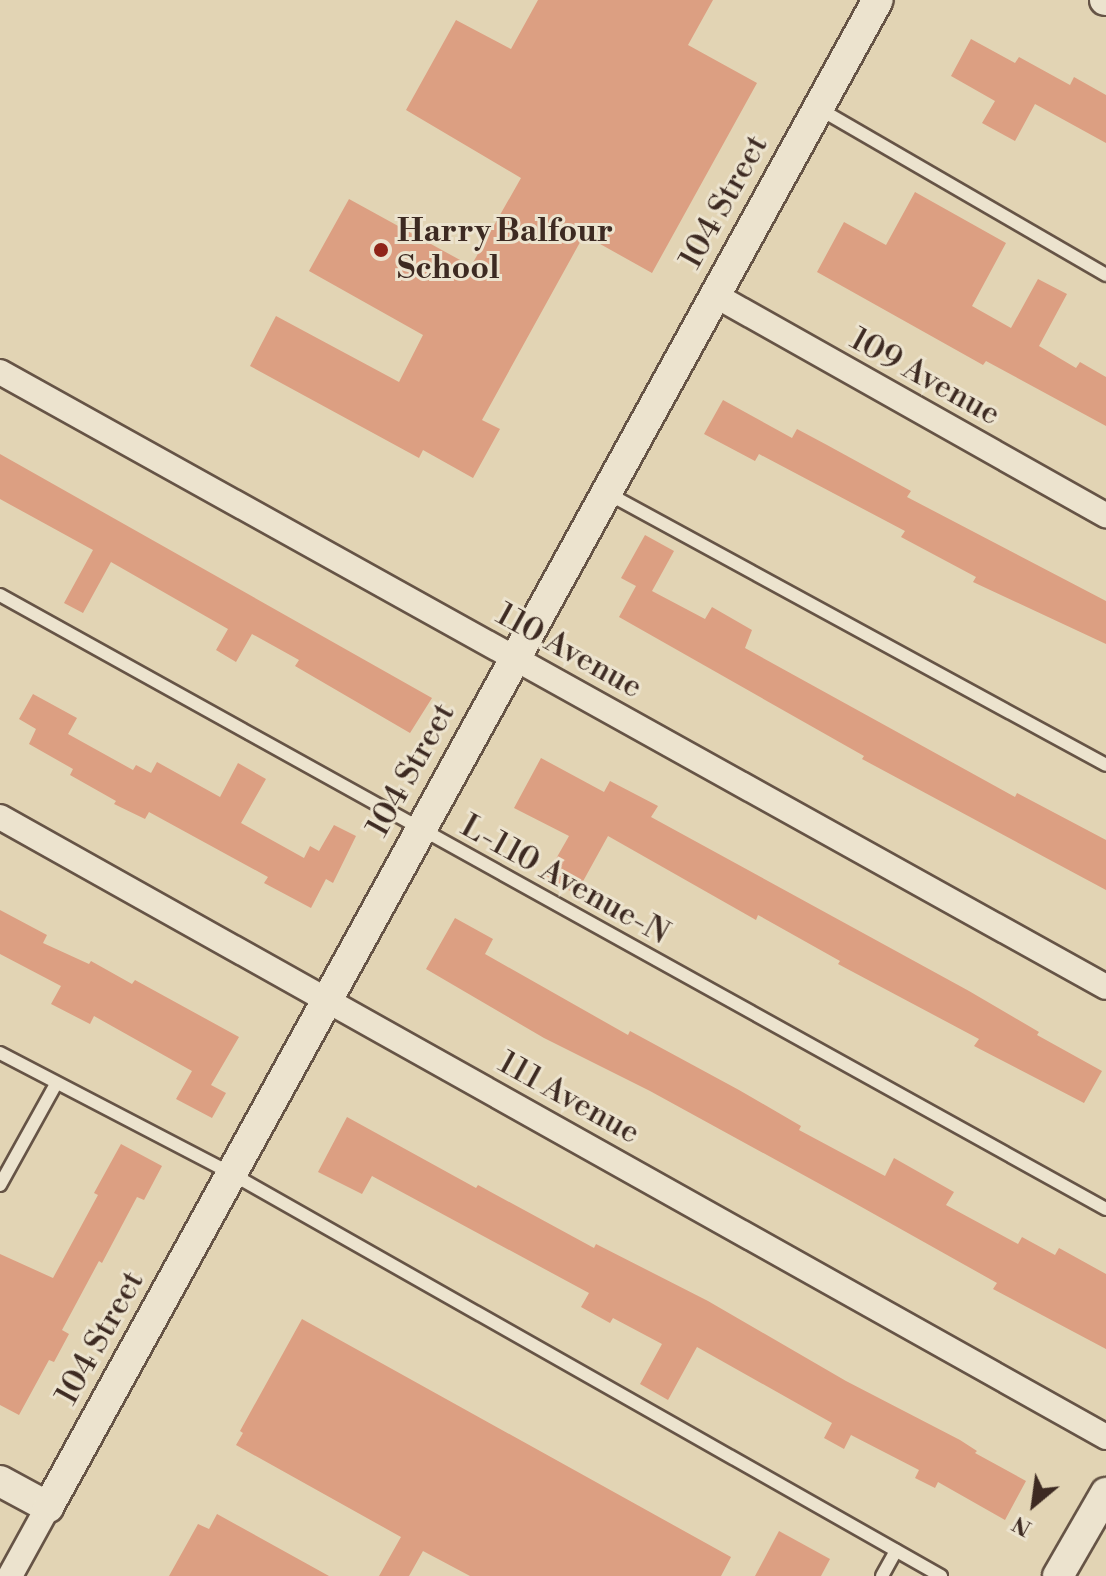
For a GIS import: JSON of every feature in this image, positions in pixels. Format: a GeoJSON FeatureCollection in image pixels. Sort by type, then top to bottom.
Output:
{"type":"FeatureCollection","features":[{"type":"Feature","properties":{"kind":"street","name":"104 Street"},"geometry":{"type":"LineString","coordinates":[[10,1576],[713,294],[878,0]]}},
{"type":"Feature","properties":{"kind":"street","name":"109 Avenue"},"geometry":{"type":"LineString","coordinates":[[713,294],[1106,515]]}},
{"type":"Feature","properties":{"kind":"street","name":"110 Avenue"},"geometry":{"type":"LineString","coordinates":[[0,372],[1106,987]]}},
{"type":"Feature","properties":{"kind":"street","name":"111 Avenue"},"geometry":{"type":"LineString","coordinates":[[0,817],[1106,1437]]}},
{"type":"Feature","properties":{"kind":"street"},"geometry":{"type":"LineString","coordinates":[[0,1481],[48,1507]]}},
{"type":"Feature","properties":{"kind":"street"},"geometry":{"type":"LineString","coordinates":[[1058,1576],[1106,1493]]}},
{"type":"Feature","properties":{"kind":"lane"},"geometry":{"type":"LineString","coordinates":[[817,108],[1106,275]]}},
{"type":"Feature","properties":{"kind":"lane"},"geometry":{"type":"LineString","coordinates":[[605,492],[1106,765]]}},
{"type":"Feature","properties":{"kind":"lane","name":"L-110 Avenue-N"},"geometry":{"type":"LineString","coordinates":[[0,595],[1106,1209]]}},
{"type":"Feature","properties":{"kind":"lane"},"geometry":{"type":"LineString","coordinates":[[0,1053],[232,1174],[941,1576]]}},
{"type":"Feature","properties":{"kind":"lane"},"geometry":{"type":"LineString","coordinates":[[0,1185],[56,1084]]}},
{"type":"Feature","properties":{"kind":"lane"},"geometry":{"type":"LineString","coordinates":[[882,1576],[896,1551]]}},
{"type":"Feature","properties":{"kind":"building","name":"Harry Balfour School"},"geometry":{"type":"Polygon","coordinates":[[[538,0],[713,0],[688,45],[757,83],[652,273],[584,235],[482,420],[500,429],[473,478],[423,450],[419,458],[250,366],[276,316],[399,382],[423,335],[309,271],[349,199],[471,266],[521,178],[406,110],[456,20],[511,49],[538,0]]]}},
{"type":"Feature","properties":{"kind":"building"},"geometry":{"type":"Polygon","coordinates":[[[971,39],[1015,63],[1019,57],[1070,85],[1074,77],[1106,95],[1106,143],[1035,104],[1015,141],[982,123],[995,101],[951,76],[971,39]]]}},
{"type":"Feature","properties":{"kind":"building"},"geometry":{"type":"Polygon","coordinates":[[[915,192],[1006,243],[972,306],[1011,328],[1038,279],[1067,294],[1039,346],[1076,368],[1080,362],[1106,377],[1106,426],[986,361],[983,365],[817,272],[844,222],[886,245],[915,192]]]}},
{"type":"Feature","properties":{"kind":"building"},"geometry":{"type":"Polygon","coordinates":[[[723,400],[792,438],[797,429],[911,491],[907,497],[1106,601],[1106,644],[973,582],[976,577],[901,537],[905,531],[759,454],[755,461],[704,434],[723,400]]]}},
{"type":"Feature","properties":{"kind":"building"},"geometry":{"type":"Polygon","coordinates":[[[0,454],[432,698],[410,733],[295,666],[299,660],[252,634],[236,662],[216,650],[228,629],[111,562],[83,613],[64,603],[93,550],[0,499],[0,454]]]}},
{"type":"Feature","properties":{"kind":"building"},"geometry":{"type":"Polygon","coordinates":[[[645,535],[674,551],[652,591],[705,619],[712,607],[752,630],[745,648],[1015,797],[1017,793],[1106,840],[1106,890],[862,759],[864,756],[619,617],[636,586],[621,578],[645,535]]]}},
{"type":"Feature","properties":{"kind":"building"},"geometry":{"type":"Polygon","coordinates":[[[33,694],[77,718],[68,734],[133,770],[136,765],[151,773],[157,762],[220,797],[238,763],[266,779],[241,823],[304,858],[310,846],[319,851],[334,825],[356,836],[333,883],[326,879],[311,908],[264,883],[268,877],[149,812],[145,819],[114,804],[116,801],[70,775],[73,769],[29,744],[36,729],[19,719],[33,694]]]}},
{"type":"Feature","properties":{"kind":"building"},"geometry":{"type":"Polygon","coordinates":[[[541,758],[604,792],[610,781],[658,806],[651,817],[969,991],[1039,1032],[1037,1035],[1102,1071],[1084,1103],[974,1046],[979,1039],[838,964],[840,961],[758,915],[756,920],[608,836],[576,894],[545,878],[569,836],[514,808],[541,758]]]}},
{"type":"Feature","properties":{"kind":"building"},"geometry":{"type":"Polygon","coordinates":[[[0,910],[47,935],[43,943],[89,964],[91,961],[132,984],[135,980],[239,1037],[211,1085],[226,1093],[212,1118],[176,1099],[192,1071],[94,1016],[90,1024],[51,1004],[61,986],[0,954],[0,910]]]}},
{"type":"Feature","properties":{"kind":"building"},"geometry":{"type":"Polygon","coordinates":[[[455,918],[493,939],[485,954],[628,1035],[630,1031],[739,1090],[801,1126],[799,1130],[885,1176],[894,1158],[954,1192],[946,1205],[1018,1244],[1022,1237],[1055,1255],[1059,1248],[1106,1274],[1106,1349],[993,1289],[997,1283],[849,1200],[650,1091],[544,1038],[426,969],[455,918]]]}},
{"type":"Feature","properties":{"kind":"building"},"geometry":{"type":"Polygon","coordinates":[[[347,1117],[476,1188],[478,1185],[594,1248],[596,1244],[708,1301],[846,1381],[960,1440],[977,1451],[975,1453],[1026,1481],[1005,1520],[938,1482],[935,1488],[915,1478],[919,1470],[851,1435],[844,1449],[824,1438],[832,1423],[697,1347],[668,1400],[640,1384],[662,1344],[613,1318],[610,1323],[581,1307],[589,1293],[372,1176],[362,1194],[318,1172],[347,1117]]]}},
{"type":"Feature","properties":{"kind":"building"},"geometry":{"type":"Polygon","coordinates":[[[121,1144],[162,1166],[144,1200],[137,1197],[102,1263],[99,1261],[62,1330],[69,1334],[54,1362],[49,1360],[19,1415],[0,1405],[0,1254],[53,1278],[98,1195],[94,1193],[121,1144]]]}},
{"type":"Feature","properties":{"kind":"building"},"geometry":{"type":"Polygon","coordinates":[[[302,1319],[731,1557],[721,1576],[470,1576],[423,1551],[409,1576],[379,1576],[401,1537],[236,1445],[243,1433],[240,1431],[302,1319]]]}},
{"type":"Feature","properties":{"kind":"building"},"geometry":{"type":"Polygon","coordinates":[[[217,1514],[329,1576],[169,1576],[198,1524],[209,1529],[217,1514]]]}},
{"type":"Feature","properties":{"kind":"building"},"geometry":{"type":"Polygon","coordinates":[[[779,1531],[830,1559],[821,1576],[755,1576],[779,1531]]]}},
{"type":"Feature","properties":{"kind":"place","name":"Harry Balfour School"},"geometry":{"type":"Point","coordinates":[381,250]}}]}
